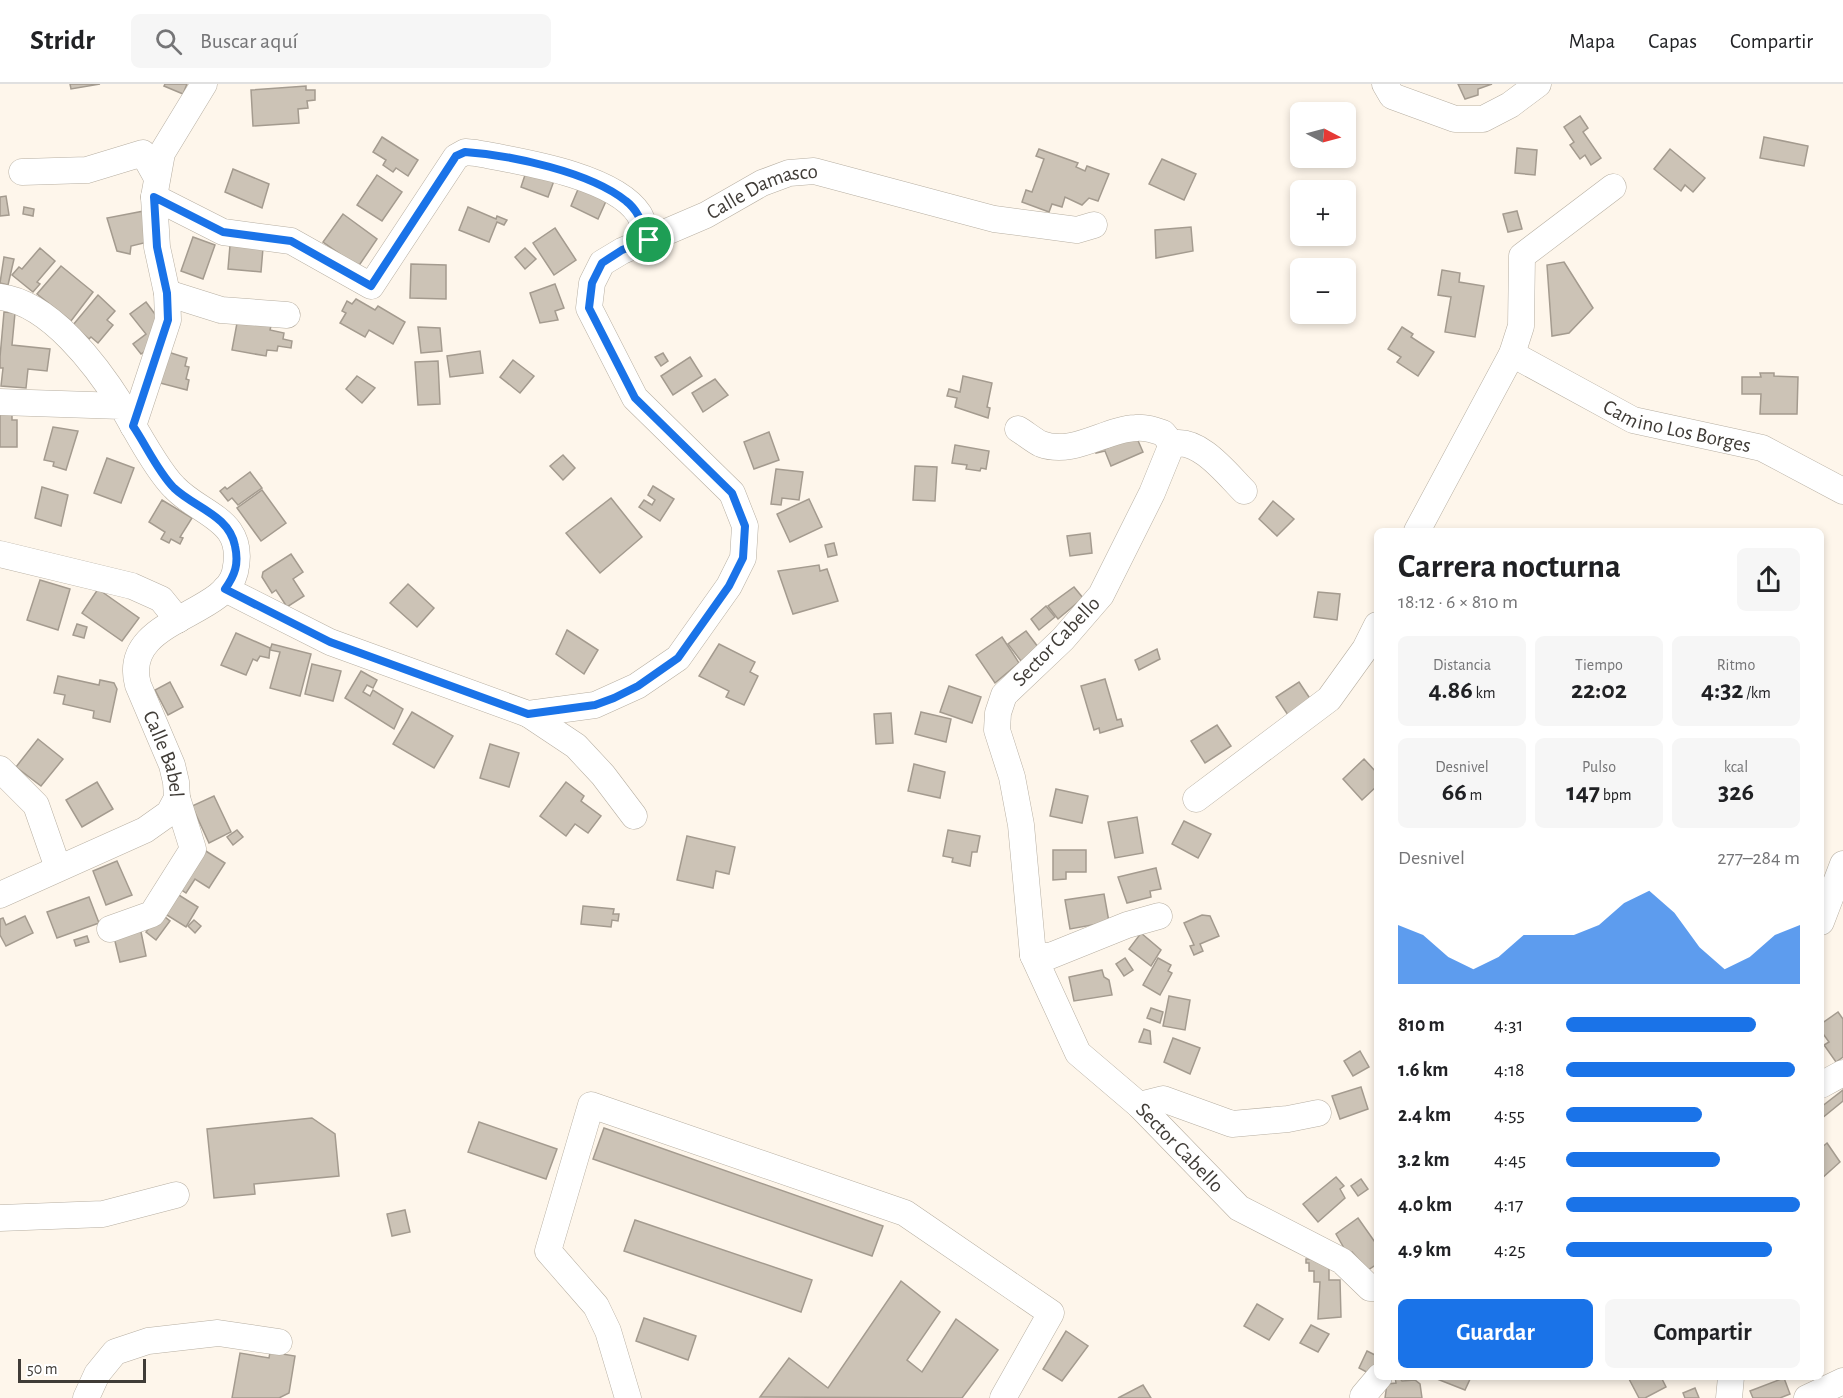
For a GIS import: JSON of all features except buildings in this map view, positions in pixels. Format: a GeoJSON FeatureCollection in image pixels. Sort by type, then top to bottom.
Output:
{"type":"FeatureCollection","features":[{"type":"Feature","properties":{"kind":"street"},"geometry":{"type":"LineString","coordinates":[[128,416],[168,320],[167,293],[157,247],[156,188],[162,153],[204,84]]}},
{"type":"Feature","properties":{"kind":"street"},"geometry":{"type":"LineString","coordinates":[[1385,84],[1392,96],[1455,119],[1483,119],[1510,105],[1538,84]]}},
{"type":"Feature","properties":{"kind":"street"},"geometry":{"type":"LineString","coordinates":[[22,172],[87,170],[143,153],[156,188],[223,232],[291,241],[371,286],[456,156],[465,152],[571,172],[626,200],[639,214],[649,240]]}},
{"type":"Feature","properties":{"kind":"street","name":"Calle Damasco"},"geometry":{"type":"LineString","coordinates":[[528,714],[595,705],[614,698],[638,686],[678,658],[729,586],[743,558],[745,526],[732,493],[635,398],[589,308],[592,283],[602,263],[622,250],[706,214],[762,183],[789,173],[814,171],[994,219],[1077,230],[1094,225]]}},
{"type":"Feature","properties":{"kind":"street"},"geometry":{"type":"LineString","coordinates":[[1419,528],[1512,354],[1521,326],[1522,256],[1613,188]]}},
{"type":"Feature","properties":{"kind":"street"},"geometry":{"type":"LineString","coordinates":[[167,293],[221,310],[287,315]]}},
{"type":"Feature","properties":{"kind":"street"},"geometry":{"type":"LineString","coordinates":[[0,297],[15,299],[60,329],[86,354],[173,487],[227,525],[234,537],[237,556],[235,575],[225,589]]}},
{"type":"Feature","properties":{"kind":"street","name":"Camino Los Borges"},"geometry":{"type":"LineString","coordinates":[[1512,354],[1633,420],[1762,448],[1843,491]]}},
{"type":"Feature","properties":{"kind":"street"},"geometry":{"type":"LineString","coordinates":[[0,402],[128,416]]}},
{"type":"Feature","properties":{"kind":"street"},"geometry":{"type":"LineString","coordinates":[[1018,429],[1041,444],[1070,446],[1134,428],[1150,429],[1163,433],[1172,444],[1181,441],[1194,447],[1220,466],[1244,491]]}},
{"type":"Feature","properties":{"kind":"street","name":"Sector Cabello"},"geometry":{"type":"LineString","coordinates":[[1172,444],[1152,493],[1101,595],[1063,639],[1004,695],[998,713],[997,730],[1012,777],[1021,825],[1033,955],[1078,1053],[1139,1105],[1239,1208],[1342,1261],[1370,1288],[1374,1288]]}},
{"type":"Feature","properties":{"kind":"street"},"geometry":{"type":"LineString","coordinates":[[0,554],[132,586],[160,599],[178,620]]}},
{"type":"Feature","properties":{"kind":"street","name":"Calle Damasco"},"geometry":{"type":"LineString","coordinates":[[225,589],[330,642],[528,714],[576,746],[603,775],[634,816]]}},
{"type":"Feature","properties":{"kind":"street","name":"Calle Babel"},"geometry":{"type":"LineString","coordinates":[[0,895],[145,830],[169,813],[177,798],[172,765],[136,674],[139,656],[148,638],[225,589]]}},
{"type":"Feature","properties":{"kind":"street"},"geometry":{"type":"LineString","coordinates":[[1196,799],[1329,699],[1365,649],[1374,632]]}},
{"type":"Feature","properties":{"kind":"street"},"geometry":{"type":"LineString","coordinates":[[0,769],[36,805],[58,868]]}},
{"type":"Feature","properties":{"kind":"street"},"geometry":{"type":"LineString","coordinates":[[110,929],[153,914],[193,849],[177,798]]}},
{"type":"Feature","properties":{"kind":"street"},"geometry":{"type":"LineString","coordinates":[[1824,914],[1843,864]]}},
{"type":"Feature","properties":{"kind":"street"},"geometry":{"type":"LineString","coordinates":[[1033,955],[1050,956],[1126,925],[1159,916]]}},
{"type":"Feature","properties":{"kind":"street"},"geometry":{"type":"LineString","coordinates":[[1824,1083],[1843,1073]]}},
{"type":"Feature","properties":{"kind":"street"},"geometry":{"type":"LineString","coordinates":[[1139,1105],[1163,1099],[1232,1124],[1287,1119],[1318,1113]]}},
{"type":"Feature","properties":{"kind":"street"},"geometry":{"type":"LineString","coordinates":[[628,1398],[608,1331],[596,1306],[548,1251],[591,1105],[905,1213],[1051,1313],[1002,1398]]}},
{"type":"Feature","properties":{"kind":"street"},"geometry":{"type":"LineString","coordinates":[[0,1218],[103,1214],[176,1195]]}},
{"type":"Feature","properties":{"kind":"street"},"geometry":{"type":"LineString","coordinates":[[86,1398],[97,1374],[115,1352],[148,1341],[218,1333],[279,1342]]}},
{"type":"Feature","properties":{"kind":"street"},"geometry":{"type":"LineString","coordinates":[[1730,1398],[1731,1380]]}},
{"type":"Feature","properties":{"kind":"street"},"geometry":{"type":"LineString","coordinates":[[1807,1398],[1843,1381]]}},
{"type":"Feature","properties":{"kind":"route"},"geometry":{"type":"LineString","coordinates":[[465,152],[571,172],[626,200],[639,214],[649,240],[622,250],[602,263],[592,283],[589,308],[635,398],[732,493],[745,526],[743,558],[729,586],[678,658],[638,686],[614,698],[595,705],[528,714],[330,642],[225,589],[235,575],[237,556],[234,537],[227,525],[173,487],[133,426],[168,320],[167,293],[157,247],[154,197],[223,232],[291,241],[371,286],[456,156],[465,152]]}}]}
